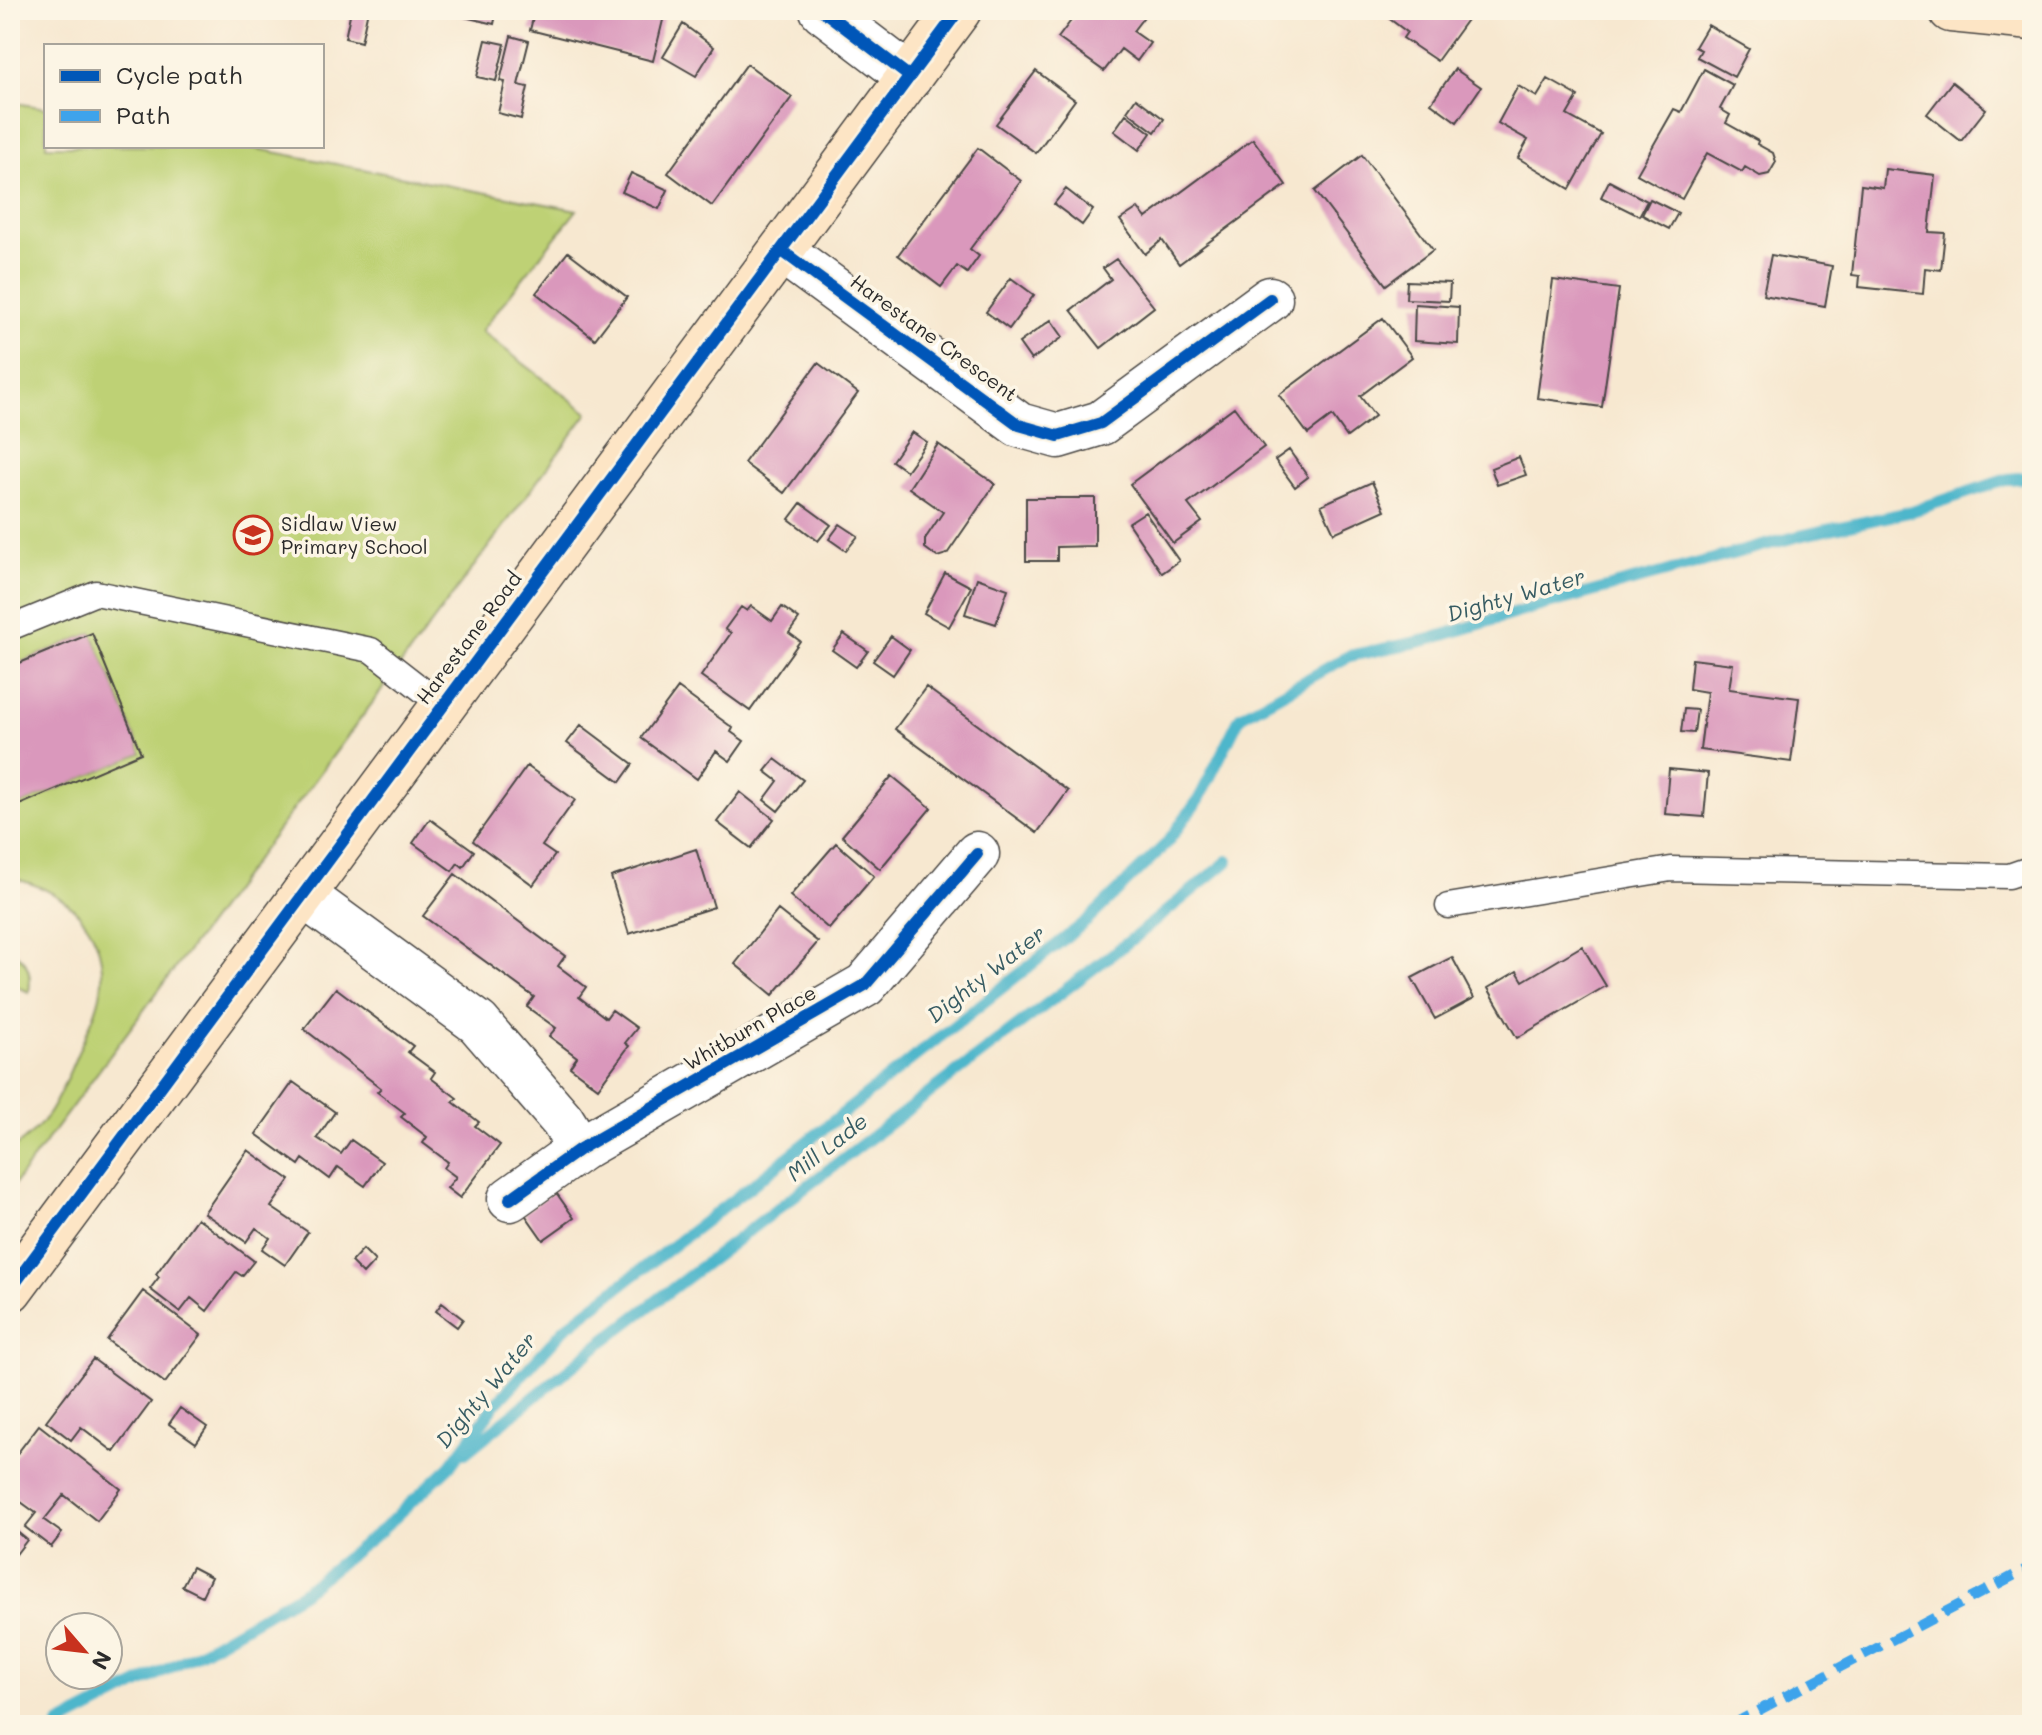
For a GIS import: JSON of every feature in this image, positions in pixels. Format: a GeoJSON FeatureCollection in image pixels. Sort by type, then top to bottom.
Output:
{"type":"FeatureCollection","features":[{"type":"Feature","properties":{"kind":"street"},"geometry":{"type":"LineString","coordinates":[[822,10],[910,77]]}},
{"type":"Feature","properties":{"kind":"street","name":"Harestane Road"},"geometry":{"type":"LineString","coordinates":[[10,1290],[959,10]]}},
{"type":"Feature","properties":{"kind":"street"},"geometry":{"type":"LineString","coordinates":[[1951,10],[2032,18]]}},
{"type":"Feature","properties":{"kind":"street","name":"Harestane Crescent"},"geometry":{"type":"LineString","coordinates":[[782,251],[1019,425],[1058,436],[1101,423],[1270,299]]}},
{"type":"Feature","properties":{"kind":"street","name":"Whitburn Place"},"geometry":{"type":"LineString","coordinates":[[510,1199],[580,1149],[865,985],[977,854]]}},
{"type":"Feature","properties":{"kind":"street"},"geometry":{"type":"LineString","coordinates":[[303,895],[478,1023],[562,1120],[580,1149]]}},
{"type":"Feature","properties":{"kind":"lane"},"geometry":{"type":"LineString","coordinates":[[10,628],[96,593],[371,650],[443,706]]}},
{"type":"Feature","properties":{"kind":"lane"},"geometry":{"type":"LineString","coordinates":[[1448,906],[1671,869],[2009,876],[2032,868]]}},
{"type":"Feature","properties":{"kind":"green space","name":"Sidlaw View Primary School"},"geometry":{"type":"Polygon","coordinates":[[[10,102],[44,108],[44,148],[252,148],[577,210],[481,331],[588,413],[10,1190],[10,1150],[34,1131],[51,1110],[95,1012],[102,982],[97,944],[79,914],[66,903],[51,893],[16,879],[10,910],[10,809],[141,753],[92,633],[10,667],[10,102]]]}},
{"type":"Feature","properties":{"kind":"green space"},"geometry":{"type":"Polygon","coordinates":[[[10,950],[27,967],[29,992],[10,984],[10,950]]]}},
{"type":"Feature","properties":{"kind":"building"},"geometry":{"type":"Polygon","coordinates":[[[274,10],[302,10],[301,17],[274,10]]]}},
{"type":"Feature","properties":{"kind":"building"},"geometry":{"type":"Polygon","coordinates":[[[351,10],[368,10],[361,42],[345,38],[351,10]]]}},
{"type":"Feature","properties":{"kind":"building"},"geometry":{"type":"Polygon","coordinates":[[[435,10],[497,10],[494,24],[435,10]]]}},
{"type":"Feature","properties":{"kind":"building"},"geometry":{"type":"Polygon","coordinates":[[[535,10],[665,12],[653,61],[530,30],[535,10]]]}},
{"type":"Feature","properties":{"kind":"building"},"geometry":{"type":"Polygon","coordinates":[[[1079,10],[1149,10],[1133,31],[1150,43],[1137,61],[1121,49],[1104,71],[1058,38],[1079,10]]]}},
{"type":"Feature","properties":{"kind":"building"},"geometry":{"type":"Polygon","coordinates":[[[1227,10],[1248,10],[1241,20],[1227,10]]]}},
{"type":"Feature","properties":{"kind":"building"},"geometry":{"type":"Polygon","coordinates":[[[1392,10],[1474,10],[1437,61],[1403,38],[1407,32],[1387,17],[1392,10]]]}},
{"type":"Feature","properties":{"kind":"building"},"geometry":{"type":"Polygon","coordinates":[[[683,24],[714,47],[696,76],[663,57],[683,24]]]}},
{"type":"Feature","properties":{"kind":"building"},"geometry":{"type":"Polygon","coordinates":[[[1708,25],[1749,49],[1734,77],[1697,57],[1701,50],[1695,47],[1708,25]]]}},
{"type":"Feature","properties":{"kind":"building"},"geometry":{"type":"Polygon","coordinates":[[[511,36],[529,41],[518,85],[528,87],[521,119],[498,113],[505,82],[500,81],[511,36]]]}},
{"type":"Feature","properties":{"kind":"building"},"geometry":{"type":"Polygon","coordinates":[[[486,40],[505,44],[496,81],[477,77],[486,40]]]}},
{"type":"Feature","properties":{"kind":"building"},"geometry":{"type":"Polygon","coordinates":[[[747,64],[792,97],[712,206],[668,173],[747,64]]]}},
{"type":"Feature","properties":{"kind":"building"},"geometry":{"type":"Polygon","coordinates":[[[1455,69],[1481,87],[1457,122],[1431,103],[1455,69]]]}},
{"type":"Feature","properties":{"kind":"building"},"geometry":{"type":"Polygon","coordinates":[[[1704,69],[1733,85],[1720,109],[1730,115],[1726,123],[1758,141],[1757,144],[1773,153],[1776,162],[1769,174],[1760,176],[1745,167],[1742,172],[1707,153],[1682,199],[1637,174],[1674,109],[1681,112],[1704,69]]]}},
{"type":"Feature","properties":{"kind":"building"},"geometry":{"type":"Polygon","coordinates":[[[1036,71],[1075,100],[1036,153],[996,124],[1036,71]]]}},
{"type":"Feature","properties":{"kind":"building"},"geometry":{"type":"Polygon","coordinates":[[[1548,79],[1578,96],[1567,115],[1601,134],[1570,189],[1518,158],[1528,140],[1498,123],[1518,86],[1537,97],[1548,79]]]}},
{"type":"Feature","properties":{"kind":"building"},"geometry":{"type":"Polygon","coordinates":[[[1952,82],[1986,109],[1961,141],[1927,114],[1952,82]]]}},
{"type":"Feature","properties":{"kind":"building"},"geometry":{"type":"Polygon","coordinates":[[[1136,98],[1164,119],[1155,132],[1127,111],[1136,98]]]}},
{"type":"Feature","properties":{"kind":"building"},"geometry":{"type":"Polygon","coordinates":[[[1126,114],[1151,133],[1139,150],[1114,131],[1126,114]]]}},
{"type":"Feature","properties":{"kind":"building"},"geometry":{"type":"Polygon","coordinates":[[[1253,139],[1286,185],[1179,264],[1162,240],[1145,254],[1120,220],[1138,208],[1146,218],[1253,139]]]}},
{"type":"Feature","properties":{"kind":"building"},"geometry":{"type":"Polygon","coordinates":[[[978,148],[1021,181],[970,249],[979,256],[967,273],[957,266],[941,287],[898,255],[978,148]]]}},
{"type":"Feature","properties":{"kind":"building"},"geometry":{"type":"Polygon","coordinates":[[[1362,155],[1433,250],[1386,285],[1315,191],[1362,155]]]}},
{"type":"Feature","properties":{"kind":"building"},"geometry":{"type":"Polygon","coordinates":[[[1885,169],[1935,175],[1929,232],[1945,233],[1941,270],[1925,268],[1923,294],[1859,287],[1860,276],[1852,275],[1861,185],[1883,188],[1885,169]]]}},
{"type":"Feature","properties":{"kind":"building"},"geometry":{"type":"Polygon","coordinates":[[[631,173],[668,190],[659,209],[622,192],[631,173]]]}},
{"type":"Feature","properties":{"kind":"building"},"geometry":{"type":"Polygon","coordinates":[[[1609,181],[1647,201],[1639,216],[1601,197],[1609,181]]]}},
{"type":"Feature","properties":{"kind":"building"},"geometry":{"type":"Polygon","coordinates":[[[1066,189],[1093,210],[1082,225],[1054,204],[1066,189]]]}},
{"type":"Feature","properties":{"kind":"building"},"geometry":{"type":"Polygon","coordinates":[[[1650,199],[1678,213],[1669,229],[1642,215],[1650,199]]]}},
{"type":"Feature","properties":{"kind":"building"},"geometry":{"type":"Polygon","coordinates":[[[568,252],[627,297],[595,339],[536,293],[568,252]]]}},
{"type":"Feature","properties":{"kind":"building"},"geometry":{"type":"Polygon","coordinates":[[[1771,255],[1832,266],[1825,306],[1763,295],[1771,255]]]}},
{"type":"Feature","properties":{"kind":"building"},"geometry":{"type":"Polygon","coordinates":[[[1116,259],[1154,307],[1101,348],[1071,310],[1111,279],[1103,268],[1116,259]]]}},
{"type":"Feature","properties":{"kind":"building"},"geometry":{"type":"Polygon","coordinates":[[[1011,278],[1034,295],[1009,329],[986,312],[1011,278]]]}},
{"type":"Feature","properties":{"kind":"building"},"geometry":{"type":"Polygon","coordinates":[[[1553,280],[1619,289],[1602,407],[1537,398],[1553,280]]]}},
{"type":"Feature","properties":{"kind":"building"},"geometry":{"type":"Polygon","coordinates":[[[1407,281],[1450,283],[1449,301],[1406,299],[1407,281]]]}},
{"type":"Feature","properties":{"kind":"building"},"geometry":{"type":"Polygon","coordinates":[[[1415,304],[1459,307],[1458,344],[1414,341],[1415,304]]]}},
{"type":"Feature","properties":{"kind":"building"},"geometry":{"type":"Polygon","coordinates":[[[1383,318],[1412,357],[1360,396],[1375,416],[1347,437],[1332,416],[1308,434],[1279,395],[1383,318]]]}},
{"type":"Feature","properties":{"kind":"building"},"geometry":{"type":"Polygon","coordinates":[[[1051,320],[1063,337],[1031,360],[1019,343],[1051,320]]]}},
{"type":"Feature","properties":{"kind":"building"},"geometry":{"type":"Polygon","coordinates":[[[818,363],[858,393],[784,493],[744,463],[818,363]]]}},
{"type":"Feature","properties":{"kind":"building"},"geometry":{"type":"Polygon","coordinates":[[[1234,407],[1264,447],[1188,504],[1202,522],[1173,543],[1130,484],[1234,407]]]}},
{"type":"Feature","properties":{"kind":"building"},"geometry":{"type":"Polygon","coordinates":[[[912,432],[927,442],[906,471],[892,461],[912,432]]]}},
{"type":"Feature","properties":{"kind":"building"},"geometry":{"type":"Polygon","coordinates":[[[938,444],[995,484],[947,554],[937,557],[925,548],[925,539],[943,512],[909,488],[938,444]]]}},
{"type":"Feature","properties":{"kind":"building"},"geometry":{"type":"Polygon","coordinates":[[[1289,450],[1308,477],[1295,487],[1275,460],[1289,450]]]}},
{"type":"Feature","properties":{"kind":"building"},"geometry":{"type":"Polygon","coordinates":[[[1519,457],[1526,475],[1497,485],[1491,468],[1519,457]]]}},
{"type":"Feature","properties":{"kind":"building"},"geometry":{"type":"Polygon","coordinates":[[[1372,482],[1385,510],[1334,533],[1321,505],[1372,482]]]}},
{"type":"Feature","properties":{"kind":"building"},"geometry":{"type":"Polygon","coordinates":[[[1026,498],[1095,498],[1095,546],[1057,547],[1057,561],[1026,561],[1026,498]]]}},
{"type":"Feature","properties":{"kind":"building"},"geometry":{"type":"Polygon","coordinates":[[[801,503],[831,525],[818,541],[789,519],[801,503]]]}},
{"type":"Feature","properties":{"kind":"building"},"geometry":{"type":"Polygon","coordinates":[[[1145,512],[1179,561],[1162,573],[1128,523],[1145,512]]]}},
{"type":"Feature","properties":{"kind":"building"},"geometry":{"type":"Polygon","coordinates":[[[840,524],[858,536],[846,551],[829,539],[840,524]]]}},
{"type":"Feature","properties":{"kind":"building"},"geometry":{"type":"Polygon","coordinates":[[[945,573],[971,587],[949,627],[924,613],[945,573]]]}},
{"type":"Feature","properties":{"kind":"building"},"geometry":{"type":"Polygon","coordinates":[[[977,578],[1008,589],[996,624],[965,614],[977,578]]]}},
{"type":"Feature","properties":{"kind":"building"},"geometry":{"type":"Polygon","coordinates":[[[751,606],[772,621],[782,607],[799,619],[789,633],[800,641],[750,711],[701,676],[731,633],[725,629],[741,607],[747,611],[751,606]]]}},
{"type":"Feature","properties":{"kind":"building"},"geometry":{"type":"Polygon","coordinates":[[[92,633],[141,753],[10,809],[10,667],[92,633]]]}},
{"type":"Feature","properties":{"kind":"building"},"geometry":{"type":"Polygon","coordinates":[[[844,634],[868,651],[856,667],[832,650],[844,634]]]}},
{"type":"Feature","properties":{"kind":"building"},"geometry":{"type":"Polygon","coordinates":[[[891,636],[910,650],[893,675],[873,661],[891,636]]]}},
{"type":"Feature","properties":{"kind":"building"},"geometry":{"type":"Polygon","coordinates":[[[1692,659],[1733,664],[1729,689],[1799,698],[1791,762],[1700,750],[1707,692],[1689,689],[1692,659]]]}},
{"type":"Feature","properties":{"kind":"building"},"geometry":{"type":"Polygon","coordinates":[[[926,687],[1068,791],[1037,833],[895,729],[926,687]]]}},
{"type":"Feature","properties":{"kind":"building"},"geometry":{"type":"Polygon","coordinates":[[[678,688],[733,728],[731,732],[744,741],[730,761],[716,751],[697,779],[641,738],[678,688]]]}},
{"type":"Feature","properties":{"kind":"building"},"geometry":{"type":"Polygon","coordinates":[[[1684,709],[1697,710],[1694,733],[1681,732],[1684,709]]]}},
{"type":"Feature","properties":{"kind":"building"},"geometry":{"type":"Polygon","coordinates":[[[581,725],[633,764],[620,782],[567,743],[581,725]]]}},
{"type":"Feature","properties":{"kind":"building"},"geometry":{"type":"Polygon","coordinates":[[[775,759],[803,780],[778,811],[764,800],[778,781],[765,771],[775,759]]]}},
{"type":"Feature","properties":{"kind":"building"},"geometry":{"type":"Polygon","coordinates":[[[527,766],[575,800],[542,846],[555,855],[533,885],[473,841],[527,766]]]}},
{"type":"Feature","properties":{"kind":"building"},"geometry":{"type":"Polygon","coordinates":[[[1669,769],[1708,773],[1704,817],[1665,814],[1669,769]]]}},
{"type":"Feature","properties":{"kind":"building"},"geometry":{"type":"Polygon","coordinates":[[[892,776],[931,808],[880,869],[842,836],[892,776]]]}},
{"type":"Feature","properties":{"kind":"building"},"geometry":{"type":"Polygon","coordinates":[[[740,792],[774,819],[751,848],[717,822],[740,792]]]}},
{"type":"Feature","properties":{"kind":"building"},"geometry":{"type":"Polygon","coordinates":[[[430,819],[474,851],[463,867],[458,863],[452,871],[413,843],[430,819]]]}},
{"type":"Feature","properties":{"kind":"building"},"geometry":{"type":"Polygon","coordinates":[[[836,843],[874,876],[829,929],[790,896],[836,843]]]}},
{"type":"Feature","properties":{"kind":"building"},"geometry":{"type":"Polygon","coordinates":[[[696,849],[714,907],[629,934],[611,877],[696,849]]]}},
{"type":"Feature","properties":{"kind":"building"},"geometry":{"type":"Polygon","coordinates":[[[455,874],[565,956],[558,966],[586,987],[579,997],[606,1018],[612,1010],[637,1028],[625,1043],[629,1046],[598,1088],[570,1067],[577,1057],[549,1036],[556,1028],[527,1007],[534,997],[423,916],[455,874]]]}},
{"type":"Feature","properties":{"kind":"building"},"geometry":{"type":"Polygon","coordinates":[[[778,910],[818,942],[773,995],[735,964],[778,910]]]}},
{"type":"Feature","properties":{"kind":"building"},"geometry":{"type":"Polygon","coordinates":[[[1582,946],[1606,986],[1517,1038],[1488,988],[1517,971],[1523,981],[1582,946]]]}},
{"type":"Feature","properties":{"kind":"building"},"geometry":{"type":"Polygon","coordinates":[[[1452,957],[1474,998],[1435,1019],[1412,978],[1452,957]]]}},
{"type":"Feature","properties":{"kind":"building"},"geometry":{"type":"Polygon","coordinates":[[[336,988],[413,1046],[408,1052],[435,1072],[431,1078],[457,1098],[453,1102],[479,1122],[475,1126],[500,1145],[460,1198],[447,1188],[456,1177],[444,1168],[448,1162],[423,1143],[427,1137],[401,1117],[405,1113],[377,1092],[381,1088],[304,1029],[336,988]]]}},
{"type":"Feature","properties":{"kind":"building"},"geometry":{"type":"Polygon","coordinates":[[[293,1082],[335,1112],[317,1138],[341,1154],[351,1140],[382,1162],[365,1186],[338,1167],[330,1179],[303,1159],[299,1165],[256,1134],[293,1082]]]}},
{"type":"Feature","properties":{"kind":"building"},"geometry":{"type":"Polygon","coordinates":[[[248,1150],[290,1180],[271,1207],[308,1232],[285,1265],[262,1249],[270,1238],[256,1228],[246,1242],[204,1213],[248,1150]]]}},
{"type":"Feature","properties":{"kind":"building"},"geometry":{"type":"Polygon","coordinates":[[[555,1191],[574,1218],[543,1240],[524,1213],[555,1191]]]}},
{"type":"Feature","properties":{"kind":"building"},"geometry":{"type":"Polygon","coordinates":[[[197,1218],[254,1261],[242,1276],[236,1272],[207,1311],[191,1298],[180,1312],[150,1289],[159,1277],[156,1274],[197,1218]]]}},
{"type":"Feature","properties":{"kind":"building"},"geometry":{"type":"Polygon","coordinates":[[[363,1249],[375,1261],[363,1274],[351,1262],[363,1249]]]}},
{"type":"Feature","properties":{"kind":"building"},"geometry":{"type":"Polygon","coordinates":[[[143,1291],[201,1335],[165,1383],[107,1340],[143,1291]]]}},
{"type":"Feature","properties":{"kind":"building"},"geometry":{"type":"Polygon","coordinates":[[[442,1303],[463,1319],[457,1327],[436,1311],[442,1303]]]}},
{"type":"Feature","properties":{"kind":"building"},"geometry":{"type":"Polygon","coordinates":[[[93,1359],[151,1402],[114,1452],[81,1427],[71,1440],[46,1421],[93,1359]]]}},
{"type":"Feature","properties":{"kind":"building"},"geometry":{"type":"Polygon","coordinates":[[[180,1408],[207,1427],[196,1443],[169,1424],[180,1408]]]}},
{"type":"Feature","properties":{"kind":"building"},"geometry":{"type":"Polygon","coordinates":[[[39,1425],[121,1489],[97,1521],[64,1495],[44,1520],[62,1533],[51,1547],[25,1527],[36,1513],[10,1494],[10,1463],[39,1425]]]}},
{"type":"Feature","properties":{"kind":"building"},"geometry":{"type":"Polygon","coordinates":[[[10,1526],[27,1540],[10,1562],[10,1526]]]}},
{"type":"Feature","properties":{"kind":"building"},"geometry":{"type":"Polygon","coordinates":[[[192,1567],[211,1577],[202,1596],[182,1586],[192,1567]]]}},
{"type":"Feature","properties":{"kind":"waterway","name":"Dighty Water"},"geometry":{"type":"LineString","coordinates":[[59,1725],[202,1651],[302,1593],[383,1529],[451,1465],[494,1406],[565,1328],[746,1190],[1088,920],[1166,844],[1199,799],[1240,717],[1349,656],[1427,640],[1799,536],[1909,512],[2008,479],[2032,477]]}},
{"type":"Feature","properties":{"kind":"waterway","name":"Mill Lade"},"geometry":{"type":"LineString","coordinates":[[465,1453],[601,1343],[1140,933],[1228,861]]}},
{"type":"Feature","properties":{"kind":"marked path"},"geometry":{"type":"LineString","coordinates":[[1731,1725],[2032,1566]]}},
{"type":"Feature","properties":{"kind":"cycle path"},"geometry":{"type":"LineString","coordinates":[[822,10],[910,77]]}},
{"type":"Feature","properties":{"kind":"cycle path"},"geometry":{"type":"LineString","coordinates":[[10,1290],[959,10]]}},
{"type":"Feature","properties":{"kind":"cycle path"},"geometry":{"type":"LineString","coordinates":[[782,251],[1019,425],[1058,436],[1101,423],[1270,299]]}},
{"type":"Feature","properties":{"kind":"cycle path"},"geometry":{"type":"LineString","coordinates":[[510,1199],[580,1149],[865,985],[977,854]]}},
{"type":"Feature","properties":{"kind":"place","name":"Sidlaw View Primary School"},"geometry":{"type":"Point","coordinates":[253,535]}}]}
